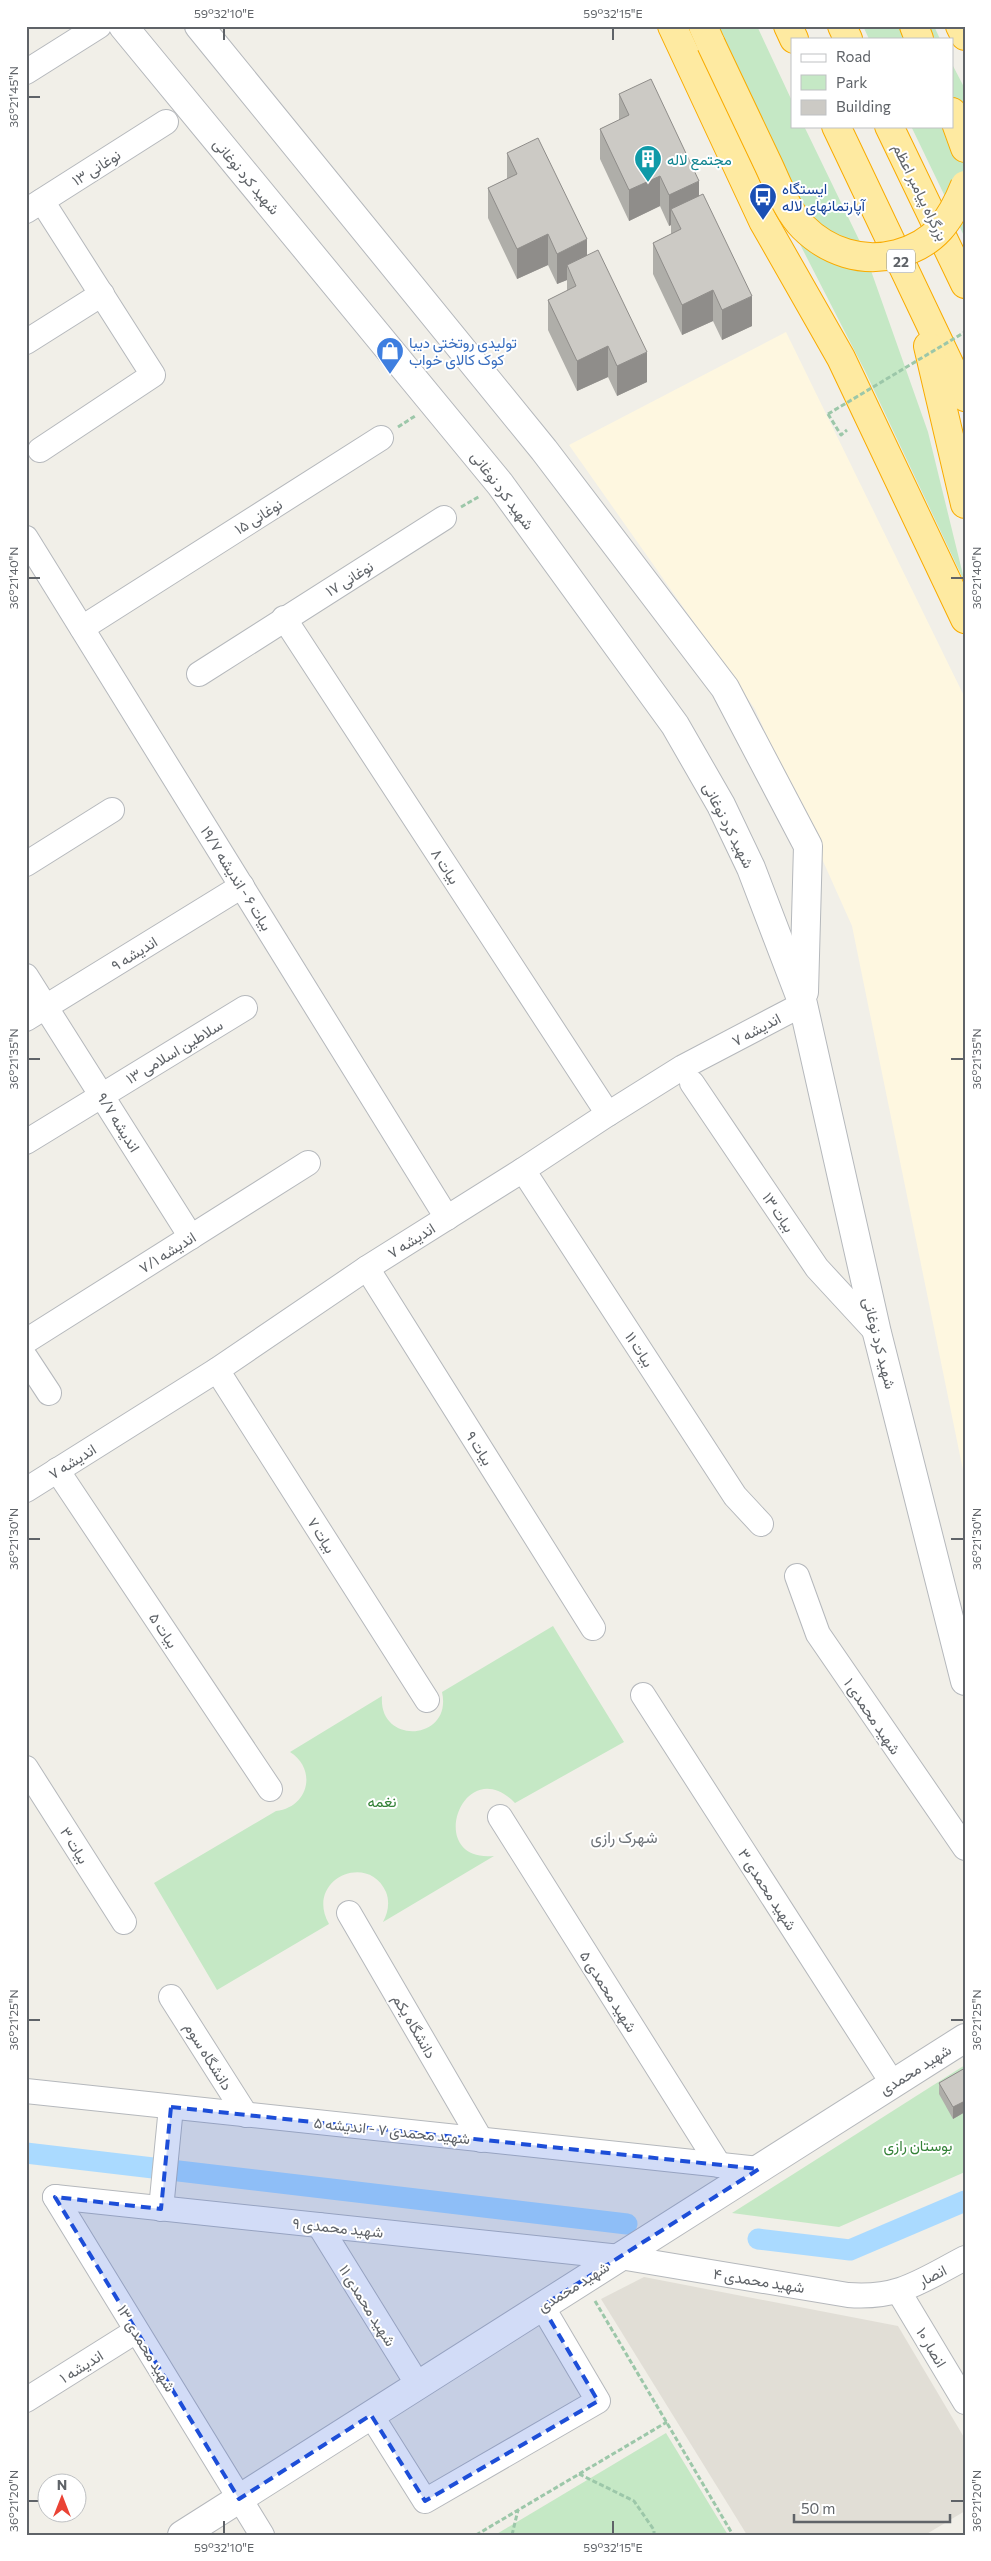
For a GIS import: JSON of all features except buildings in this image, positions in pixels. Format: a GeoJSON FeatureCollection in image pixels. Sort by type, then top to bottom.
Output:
{"type":"FeatureCollection","features":[{"type":"Feature","properties":{"kind":"highway"},"geometry":{"type":"LineString","coordinates":[[672,26],[764,222],[841,358],[965,619]]}},
{"type":"Feature","properties":{"kind":"highway"},"geometry":{"type":"LineString","coordinates":[[788,26],[794,38]]}},
{"type":"Feature","properties":{"kind":"highway"},"geometry":{"type":"LineString","coordinates":[[842,26],[848,38]]}},
{"type":"Feature","properties":{"kind":"highway"},"geometry":{"type":"LineString","coordinates":[[914,26],[919,38]]}},
{"type":"Feature","properties":{"kind":"highway"},"geometry":{"type":"LineString","coordinates":[[960,26],[965,36]]}},
{"type":"Feature","properties":{"kind":"highway"},"geometry":{"type":"LineString","coordinates":[[707,35],[786,201],[802,226],[825,245],[852,256],[882,258],[911,250],[936,235],[954,211],[965,185]]}},
{"type":"Feature","properties":{"kind":"highway"},"geometry":{"type":"LineString","coordinates":[[954,118],[965,148]]}},
{"type":"Feature","properties":{"kind":"highway","name":"22"},"geometry":{"type":"LineString","coordinates":[[837,128],[965,397]]}},
{"type":"Feature","properties":{"kind":"highway","name":"بزرگراه پیامبر اعظم"},"geometry":{"type":"LineString","coordinates":[[890,128],[965,284]]}},
{"type":"Feature","properties":{"kind":"highway"},"geometry":{"type":"LineString","coordinates":[[916,294],[965,504]]}},
{"type":"Feature","properties":{"kind":"street"},"geometry":{"type":"LineString","coordinates":[[26,72],[99,26]]}},
{"type":"Feature","properties":{"kind":"street","name":"شهید کرد نوغانی"},"geometry":{"type":"LineString","coordinates":[[124,26],[500,484],[675,725],[721,805],[751,868],[803,1004],[877,1332],[965,1681]]}},
{"type":"Feature","properties":{"kind":"street","name":"شهید کرد نوغانی"},"geometry":{"type":"LineString","coordinates":[[200,26],[544,450],[725,688],[808,846],[803,1004]]}},
{"type":"Feature","properties":{"kind":"street","name":"نوغانی ۱۳"},"geometry":{"type":"LineString","coordinates":[[34,206],[166,122]]}},
{"type":"Feature","properties":{"kind":"street"},"geometry":{"type":"LineString","coordinates":[[34,206],[102,294],[153,374],[40,450]]}},
{"type":"Feature","properties":{"kind":"street"},"geometry":{"type":"LineString","coordinates":[[26,342],[102,294]]}},
{"type":"Feature","properties":{"kind":"street","name":"نوغانی ۱۵"},"geometry":{"type":"LineString","coordinates":[[82,628],[381,438]]}},
{"type":"Feature","properties":{"kind":"street","name":"نوغانی ۱۷"},"geometry":{"type":"LineString","coordinates":[[199,674],[284,618],[444,518]]}},
{"type":"Feature","properties":{"kind":"street","name":"بیات ۶ - اندیشه ۱۹/۷"},"geometry":{"type":"LineString","coordinates":[[26,538],[447,1218]]}},
{"type":"Feature","properties":{"kind":"street","name":"بیات ۸"},"geometry":{"type":"LineString","coordinates":[[284,618],[608,1114]]}},
{"type":"Feature","properties":{"kind":"street"},"geometry":{"type":"LineString","coordinates":[[26,864],[112,810]]}},
{"type":"Feature","properties":{"kind":"street","name":"اندیشه ۹"},"geometry":{"type":"LineString","coordinates":[[36,1013],[242,886]]}},
{"type":"Feature","properties":{"kind":"street","name":"اندیشه ۹/۷"},"geometry":{"type":"LineString","coordinates":[[26,976],[36,1013],[102,1095],[191,1237]]}},
{"type":"Feature","properties":{"kind":"street","name":"اندیشه ۷"},"geometry":{"type":"LineString","coordinates":[[26,1490],[217,1370],[367,1268],[683,1067],[803,1004]]}},
{"type":"Feature","properties":{"kind":"street","name":"سلاطین اسلامی ۱۳"},"geometry":{"type":"LineString","coordinates":[[26,1142],[245,1008]]}},
{"type":"Feature","properties":{"kind":"street","name":"بیات ۱۳"},"geometry":{"type":"LineString","coordinates":[[692,1083],[817,1268],[877,1332]]}},
{"type":"Feature","properties":{"kind":"street","name":"اندیشه ۷/۱"},"geometry":{"type":"LineString","coordinates":[[26,1341],[308,1163]]}},
{"type":"Feature","properties":{"kind":"street","name":"بیات ۱۱"},"geometry":{"type":"LineString","coordinates":[[523,1170],[735,1496],[761,1524]]}},
{"type":"Feature","properties":{"kind":"street","name":"بیات ۹"},"geometry":{"type":"LineString","coordinates":[[367,1268],[593,1628]]}},
{"type":"Feature","properties":{"kind":"street"},"geometry":{"type":"LineString","coordinates":[[26,1358],[49,1394]]}},
{"type":"Feature","properties":{"kind":"street","name":"بیات ۷"},"geometry":{"type":"LineString","coordinates":[[217,1370],[427,1700]]}},
{"type":"Feature","properties":{"kind":"street","name":"بیات ۵"},"geometry":{"type":"LineString","coordinates":[[58,1470],[270,1789]]}},
{"type":"Feature","properties":{"kind":"street","name":"شهید محمدی ۱"},"geometry":{"type":"LineString","coordinates":[[797,1576],[818,1634],[965,1848]]}},
{"type":"Feature","properties":{"kind":"street","name":"شهید محمدی ۳"},"geometry":{"type":"LineString","coordinates":[[642,1695],[893,2084]]}},
{"type":"Feature","properties":{"kind":"street","name":"بیات ۳"},"geometry":{"type":"LineString","coordinates":[[26,1768],[124,1922]]}},
{"type":"Feature","properties":{"kind":"street","name":"شهید محمدی ۵"},"geometry":{"type":"LineString","coordinates":[[500,1817],[719,2165]]}},
{"type":"Feature","properties":{"kind":"street","name":"دانشگاه یکم"},"geometry":{"type":"LineString","coordinates":[[349,1913],[481,2140]]}},
{"type":"Feature","properties":{"kind":"street","name":"دانشگاه سوم"},"geometry":{"type":"LineString","coordinates":[[171,1997],[246,2115]]}},
{"type":"Feature","properties":{"kind":"street","name":"شهید محمدی"},"geometry":{"type":"LineString","coordinates":[[182,2535],[965,2038]]}},
{"type":"Feature","properties":{"kind":"street","name":"شهید محمدی ۷ - اندیشه ۵"},"geometry":{"type":"LineString","coordinates":[[26,2092],[759,2169]]}},
{"type":"Feature","properties":{"kind":"street"},"geometry":{"type":"LineString","coordinates":[[161,2208],[172,2107]]}},
{"type":"Feature","properties":{"kind":"street","name":"شهید محمدی ۹"},"geometry":{"type":"LineString","coordinates":[[55,2198],[620,2257]]}},
{"type":"Feature","properties":{"kind":"street","name":"شهید محمدی ۱۳"},"geometry":{"type":"LineString","coordinates":[[55,2198],[262,2535]]}},
{"type":"Feature","properties":{"kind":"street","name":"شهید محمدی ۱۱"},"geometry":{"type":"LineString","coordinates":[[319,2225],[418,2385]]}},
{"type":"Feature","properties":{"kind":"street","name":"شهید محمدی ۴"},"geometry":{"type":"LineString","coordinates":[[620,2257],[848,2295],[873,2297],[899,2292]]}},
{"type":"Feature","properties":{"kind":"street","name":"انصار"},"geometry":{"type":"LineString","coordinates":[[899,2292],[965,2258]]}},
{"type":"Feature","properties":{"kind":"street","name":"انصار ۱۰"},"geometry":{"type":"LineString","coordinates":[[899,2292],[957,2373],[965,2402]]}},
{"type":"Feature","properties":{"kind":"street"},"geometry":{"type":"LineString","coordinates":[[371,2414],[425,2501],[598,2401],[542,2306]]}},
{"type":"Feature","properties":{"kind":"street","name":"اندیشه ۱"},"geometry":{"type":"LineString","coordinates":[[26,2400],[136,2332]]}},
{"type":"Feature","properties":{"kind":"path"},"geometry":{"type":"LineString","coordinates":[[843,423],[848,431],[841,435],[828,414],[965,332]]}},
{"type":"Feature","properties":{"kind":"path"},"geometry":{"type":"LineString","coordinates":[[381,438],[435,404]]}},
{"type":"Feature","properties":{"kind":"path"},"geometry":{"type":"LineString","coordinates":[[444,518],[500,484]]}},
{"type":"Feature","properties":{"kind":"path"},"geometry":{"type":"LineString","coordinates":[[583,2280],[734,2535]]}},
{"type":"Feature","properties":{"kind":"path"},"geometry":{"type":"LineString","coordinates":[[476,2535],[667,2422]]}},
{"type":"Feature","properties":{"kind":"path"},"geometry":{"type":"LineString","coordinates":[[579,2474],[634,2501],[654,2530],[654,2535]]}},
{"type":"Feature","properties":{"kind":"path"},"geometry":{"type":"LineString","coordinates":[[512,2535],[518,2509]]}},
{"type":"Feature","properties":{"kind":"highlighted area"},"geometry":{"type":"Polygon","coordinates":[[[171,2107],[759,2169],[542,2306],[598,2401],[425,2501],[371,2415],[239,2499],[55,2197],[161,2209],[171,2107]]]}},
{"type":"Feature","properties":{"kind":"shaded area"},"geometry":{"type":"Polygon","coordinates":[[[786,332],[965,698],[965,1480],[852,926],[755,709],[569,445],[786,332]]]}},
{"type":"Feature","properties":{"kind":"shaded area"},"geometry":{"type":"Polygon","coordinates":[[[644,2277],[898,2326],[965,2439],[965,2511],[925,2535],[747,2535],[601,2299],[644,2277]]]}},
{"type":"Feature","properties":{"kind":"green space"},"geometry":{"type":"Polygon","coordinates":[[[712,26],[757,26],[791,99],[791,128],[805,128],[863,248],[928,432],[965,583],[865,371],[709,67],[712,26]]]}},
{"type":"Feature","properties":{"kind":"green space"},"geometry":{"type":"Polygon","coordinates":[[[863,26],[934,26],[940,38],[869,38],[863,26]]]}},
{"type":"Feature","properties":{"kind":"green space"},"geometry":{"type":"Polygon","coordinates":[[[954,68],[965,89],[965,238],[912,128],[954,128],[954,68]]]}},
{"type":"Feature","properties":{"kind":"green space","name":"نغمه"},"geometry":{"type":"Polygon","coordinates":[[[553,1626],[624,1742],[515,1803],[496,1790],[480,1790],[467,1798],[458,1812],[456,1828],[460,1843],[472,1854],[494,1856],[383,1922],[388,1900],[386,1892],[377,1880],[366,1874],[353,1873],[341,1876],[331,1884],[325,1895],[324,1908],[329,1924],[217,1990],[154,1883],[276,1811],[296,1803],[306,1787],[306,1778],[304,1768],[299,1760],[290,1752],[382,1696],[384,1712],[391,1723],[402,1730],[415,1731],[427,1728],[437,1720],[442,1708],[442,1692],[553,1626]]]}},
{"type":"Feature","properties":{"kind":"green space","name":"بوستان رازی"},"geometry":{"type":"Polygon","coordinates":[[[965,2065],[965,2172],[839,2227],[732,2213],[965,2065]]]}},
{"type":"Feature","properties":{"kind":"green space"},"geometry":{"type":"Polygon","coordinates":[[[666,2433],[728,2535],[495,2535],[666,2433]]]}},
{"type":"Feature","properties":{"kind":"waterway"},"geometry":{"type":"LineString","coordinates":[[26,2153],[627,2224]]}},
{"type":"Feature","properties":{"kind":"waterway"},"geometry":{"type":"LineString","coordinates":[[758,2239],[850,2250],[965,2201]]}},
{"type":"Feature","properties":{"kind":"place","name":"مجتمع لاله"},"geometry":{"type":"Point","coordinates":[648,183]}},
{"type":"Feature","properties":{"kind":"place","name":"ایستگاه آپارتمانهای لاله"},"geometry":{"type":"Point","coordinates":[763,221]}},
{"type":"Feature","properties":{"kind":"place","name":"تولیدی روتختی دیبا کوک کالای خواب"},"geometry":{"type":"Point","coordinates":[390,375]}},
{"type":"Feature","properties":{"kind":"district","name":"شهرک رازی"},"geometry":{"type":"Point","coordinates":[624,1836]}}]}
